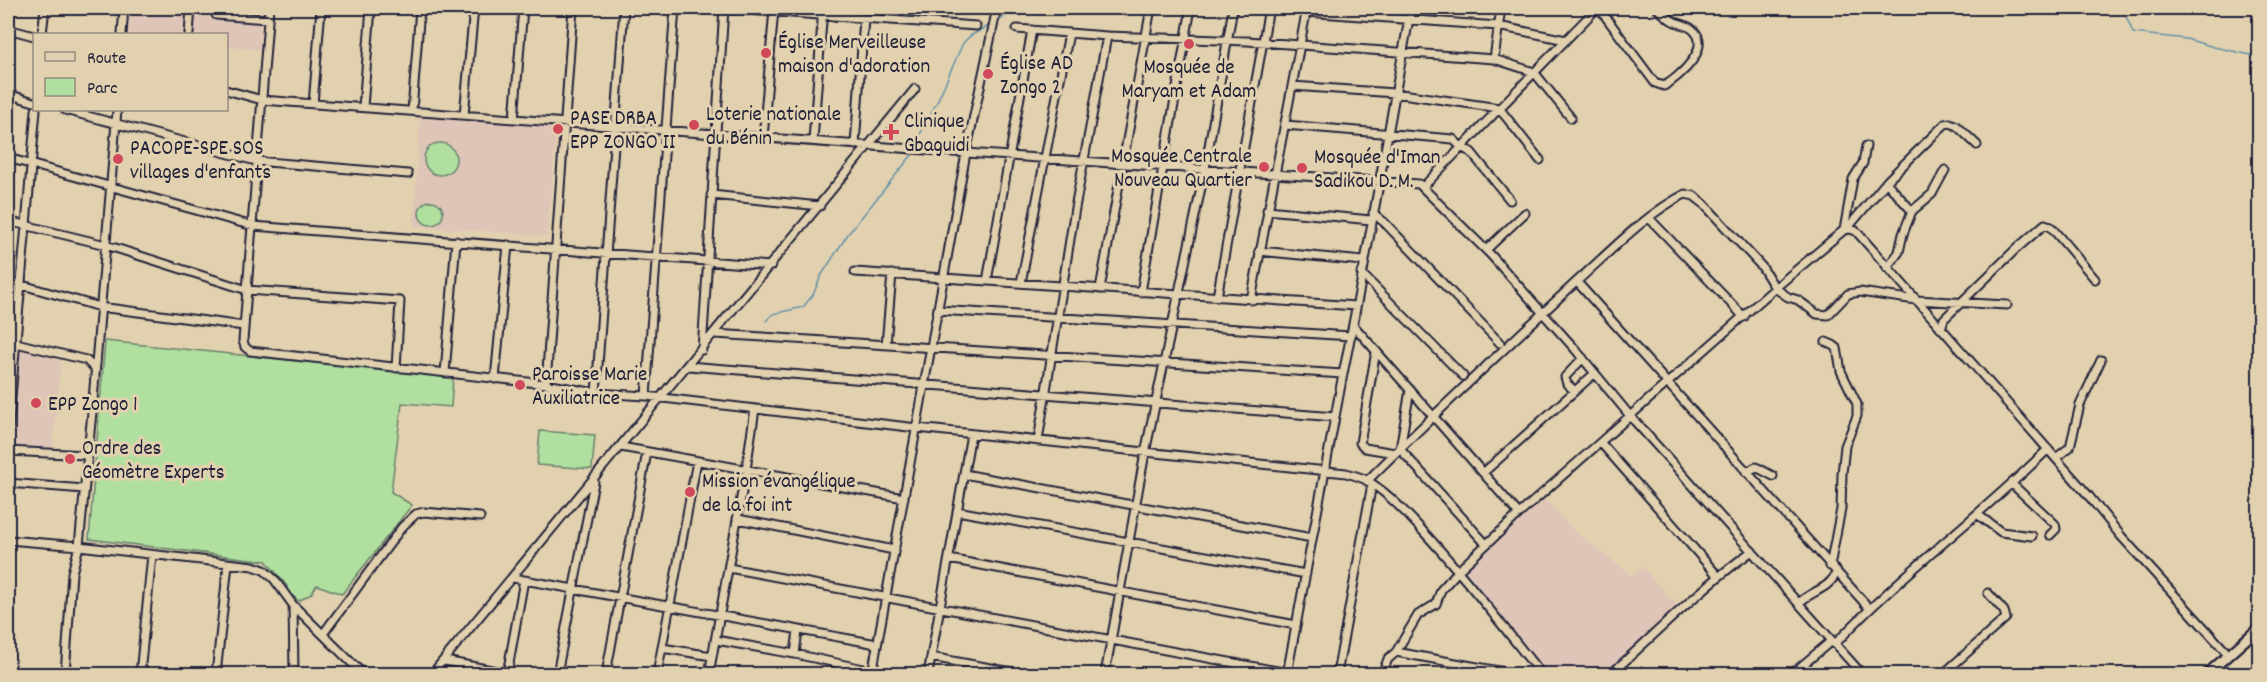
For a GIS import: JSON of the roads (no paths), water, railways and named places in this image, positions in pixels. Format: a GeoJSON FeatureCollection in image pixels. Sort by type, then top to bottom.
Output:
{"type":"FeatureCollection","features":[{"type":"Feature","properties":{"kind":"main road"},"geometry":{"type":"LineString","coordinates":[[2207,675],[2259,627]]}},
{"type":"Feature","properties":{"kind":"street"},"geometry":{"type":"LineString","coordinates":[[42,33],[45,8]]}},
{"type":"Feature","properties":{"kind":"street"},"geometry":{"type":"LineString","coordinates":[[122,33],[124,8]]}},
{"type":"Feature","properties":{"kind":"street"},"geometry":{"type":"LineString","coordinates":[[189,33],[191,8]]}},
{"type":"Feature","properties":{"kind":"street"},"geometry":{"type":"LineString","coordinates":[[269,8],[243,341],[245,347],[250,351],[546,384],[596,393],[646,396],[916,428],[1346,473],[1370,482],[1394,501],[1459,570],[1541,675]]}},
{"type":"Feature","properties":{"kind":"street"},"geometry":{"type":"LineString","coordinates":[[313,104],[321,8]]}},
{"type":"Feature","properties":{"kind":"street"},"geometry":{"type":"LineString","coordinates":[[363,107],[371,8]]}},
{"type":"Feature","properties":{"kind":"street"},"geometry":{"type":"LineString","coordinates":[[412,111],[420,8]]}},
{"type":"Feature","properties":{"kind":"street"},"geometry":{"type":"LineString","coordinates":[[464,115],[474,8]]}},
{"type":"Feature","properties":{"kind":"street"},"geometry":{"type":"LineString","coordinates":[[514,119],[523,8]]}},
{"type":"Feature","properties":{"kind":"street"},"geometry":{"type":"LineString","coordinates":[[546,384],[573,8]]}},
{"type":"Feature","properties":{"kind":"street"},"geometry":{"type":"LineString","coordinates":[[596,393],[624,8]]}},
{"type":"Feature","properties":{"kind":"street"},"geometry":{"type":"LineString","coordinates":[[646,396],[675,8]]}},
{"type":"Feature","properties":{"kind":"street"},"geometry":{"type":"LineString","coordinates":[[718,8],[823,11],[864,18],[976,26]]}},
{"type":"Feature","properties":{"kind":"street"},"geometry":{"type":"LineString","coordinates":[[702,350],[714,134],[724,8]]}},
{"type":"Feature","properties":{"kind":"street"},"geometry":{"type":"LineString","coordinates":[[716,640],[795,654],[872,673],[966,153],[997,8]]}},
{"type":"Feature","properties":{"kind":"street"},"geometry":{"type":"LineString","coordinates":[[1100,289],[1151,8]]}},
{"type":"Feature","properties":{"kind":"street"},"geometry":{"type":"LineString","coordinates":[[1141,292],[1191,8]]}},
{"type":"Feature","properties":{"kind":"street"},"geometry":{"type":"LineString","coordinates":[[1105,675],[1145,453],[1205,169],[1233,8]]}},
{"type":"Feature","properties":{"kind":"street"},"geometry":{"type":"LineString","coordinates":[[1217,297],[1269,8]]}},
{"type":"Feature","properties":{"kind":"street"},"geometry":{"type":"LineString","coordinates":[[729,568],[1289,674],[1296,625],[1354,326],[1361,273],[1411,8]]}},
{"type":"Feature","properties":{"kind":"street"},"geometry":{"type":"LineString","coordinates":[[1494,59],[1501,8]]}},
{"type":"Feature","properties":{"kind":"street"},"geometry":{"type":"LineString","coordinates":[[1424,187],[1598,8],[1655,83],[1664,86],[1673,81],[1700,47],[1700,39],[1695,30],[1668,18],[1657,8]]}},
{"type":"Feature","properties":{"kind":"street"},"geometry":{"type":"LineString","coordinates":[[763,138],[774,10]]}},
{"type":"Feature","properties":{"kind":"street"},"geometry":{"type":"LineString","coordinates":[[1251,300],[1307,10],[1498,26],[1566,40]]}},
{"type":"Feature","properties":{"kind":"street"},"geometry":{"type":"LineString","coordinates":[[813,141],[823,11]]}},
{"type":"Feature","properties":{"kind":"street"},"geometry":{"type":"LineString","coordinates":[[216,15],[268,19]]}},
{"type":"Feature","properties":{"kind":"street"},"geometry":{"type":"LineString","coordinates":[[855,145],[864,18]]}},
{"type":"Feature","properties":{"kind":"street"},"geometry":{"type":"LineString","coordinates":[[8,29],[33,36]]}},
{"type":"Feature","properties":{"kind":"street"},"geometry":{"type":"LineString","coordinates":[[1017,29],[1107,36],[1263,42],[1494,59],[1534,72],[1571,118]]}},
{"type":"Feature","properties":{"kind":"street"},"geometry":{"type":"LineString","coordinates":[[987,281],[1032,30]]}},
{"type":"Feature","properties":{"kind":"street"},"geometry":{"type":"LineString","coordinates":[[1021,284],[1069,33]]}},
{"type":"Feature","properties":{"kind":"street"},"geometry":{"type":"LineString","coordinates":[[1038,441],[1050,356],[1107,36]]}},
{"type":"Feature","properties":{"kind":"street"},"geometry":{"type":"LineString","coordinates":[[1292,86],[1395,93],[1499,108],[1540,160]]}},
{"type":"Feature","properties":{"kind":"street"},"geometry":{"type":"LineString","coordinates":[[431,674],[445,661],[915,89]]}},
{"type":"Feature","properties":{"kind":"street"},"geometry":{"type":"LineString","coordinates":[[228,91],[262,100],[855,145],[1419,184],[1486,250],[1595,373],[1630,417],[1862,675]]}},
{"type":"Feature","properties":{"kind":"street"},"geometry":{"type":"LineString","coordinates":[[8,94],[33,102]]}},
{"type":"Feature","properties":{"kind":"street"},"geometry":{"type":"LineString","coordinates":[[8,432],[11,342],[21,285],[36,111]]}},
{"type":"Feature","properties":{"kind":"street"},"geometry":{"type":"LineString","coordinates":[[69,111],[256,161],[408,174]]}},
{"type":"Feature","properties":{"kind":"street"},"geometry":{"type":"LineString","coordinates":[[65,675],[72,573],[79,546],[117,111]]}},
{"type":"Feature","properties":{"kind":"street"},"geometry":{"type":"LineString","coordinates":[[1382,675],[1388,659],[1396,652],[1418,615],[1436,604],[1441,590],[1459,570],[1519,514],[1775,288],[1847,230],[1886,182],[1945,124],[1950,123],[1957,126],[1977,145]]}},
{"type":"Feature","properties":{"kind":"street"},"geometry":{"type":"LineString","coordinates":[[1285,125],[1453,140],[1471,152],[1510,200]]}},
{"type":"Feature","properties":{"kind":"street"},"geometry":{"type":"LineString","coordinates":[[1847,230],[1853,179],[1863,163],[1866,146]]}},
{"type":"Feature","properties":{"kind":"street"},"geometry":{"type":"LineString","coordinates":[[8,158],[252,226],[771,266]]}},
{"type":"Feature","properties":{"kind":"street"},"geometry":{"type":"LineString","coordinates":[[1887,268],[1899,252],[1912,211],[1932,194],[1945,170]]}},
{"type":"Feature","properties":{"kind":"street"},"geometry":{"type":"LineString","coordinates":[[1886,182],[1912,211]]}},
{"type":"Feature","properties":{"kind":"street"},"geometry":{"type":"LineString","coordinates":[[1337,675],[1370,482],[1433,416],[1609,251],[1649,218],[1684,194],[1694,196],[1762,267],[1775,288],[1788,297],[1798,300],[1817,314],[1828,315],[1848,294],[1860,292],[1916,300],[2007,305]]}},
{"type":"Feature","properties":{"kind":"street"},"geometry":{"type":"LineString","coordinates":[[711,195],[820,206]]}},
{"type":"Feature","properties":{"kind":"street"},"geometry":{"type":"LineString","coordinates":[[1267,210],[1372,216],[1400,238],[1500,343]]}},
{"type":"Feature","properties":{"kind":"street"},"geometry":{"type":"LineString","coordinates":[[1486,250],[1525,213]]}},
{"type":"Feature","properties":{"kind":"street"},"geometry":{"type":"LineString","coordinates":[[1649,218],[1744,317]]}},
{"type":"Feature","properties":{"kind":"street"},"geometry":{"type":"LineString","coordinates":[[8,221],[106,245],[247,290],[400,301],[396,368]]}},
{"type":"Feature","properties":{"kind":"street"},"geometry":{"type":"LineString","coordinates":[[1941,329],[1944,319],[2045,224],[2051,226],[2095,279]]}},
{"type":"Feature","properties":{"kind":"street"},"geometry":{"type":"LineString","coordinates":[[1847,230],[1856,231],[2056,458],[2121,536],[2228,654]]}},
{"type":"Feature","properties":{"kind":"street"},"geometry":{"type":"LineString","coordinates":[[445,373],[456,241]]}},
{"type":"Feature","properties":{"kind":"street"},"geometry":{"type":"LineString","coordinates":[[495,379],[508,245]]}},
{"type":"Feature","properties":{"kind":"street"},"geometry":{"type":"LineString","coordinates":[[1259,251],[1364,261]]}},
{"type":"Feature","properties":{"kind":"street"},"geometry":{"type":"LineString","coordinates":[[855,272],[1356,306]]}},
{"type":"Feature","properties":{"kind":"street"},"geometry":{"type":"LineString","coordinates":[[1361,273],[1463,376]]}},
{"type":"Feature","properties":{"kind":"street"},"geometry":{"type":"LineString","coordinates":[[886,345],[892,274]]}},
{"type":"Feature","properties":{"kind":"street"},"geometry":{"type":"LineString","coordinates":[[8,281],[100,307],[244,326]]}},
{"type":"Feature","properties":{"kind":"street"},"geometry":{"type":"LineString","coordinates":[[1576,282],[1869,608]]}},
{"type":"Feature","properties":{"kind":"street"},"geometry":{"type":"LineString","coordinates":[[938,310],[1351,336]]}},
{"type":"Feature","properties":{"kind":"street"},"geometry":{"type":"LineString","coordinates":[[1354,326],[1519,514]]}},
{"type":"Feature","properties":{"kind":"street"},"geometry":{"type":"LineString","coordinates":[[715,334],[1343,374]]}},
{"type":"Feature","properties":{"kind":"street"},"geometry":{"type":"LineString","coordinates":[[11,342],[86,360],[95,369]]}},
{"type":"Feature","properties":{"kind":"street"},"geometry":{"type":"LineString","coordinates":[[1826,342],[1837,348],[1841,370],[1857,405],[1857,416],[1845,446],[1841,508],[1830,566]]}},
{"type":"Feature","properties":{"kind":"street"},"geometry":{"type":"LineString","coordinates":[[1376,351],[1360,443],[1365,448],[1398,451],[1486,544]]}},
{"type":"Feature","properties":{"kind":"street"},"geometry":{"type":"LineString","coordinates":[[1575,391],[1567,384],[1565,377],[1582,358]]}},
{"type":"Feature","properties":{"kind":"street"},"geometry":{"type":"LineString","coordinates":[[2056,458],[2070,447],[2080,405],[2101,360]]}},
{"type":"Feature","properties":{"kind":"street"},"geometry":{"type":"LineString","coordinates":[[688,366],[1335,417]]}},
{"type":"Feature","properties":{"kind":"street"},"geometry":{"type":"LineString","coordinates":[[1483,473],[1595,373]]}},
{"type":"Feature","properties":{"kind":"street"},"geometry":{"type":"LineString","coordinates":[[1398,451],[1410,390]]}},
{"type":"Feature","properties":{"kind":"street"},"geometry":{"type":"LineString","coordinates":[[709,675],[738,519],[755,409]]}},
{"type":"Feature","properties":{"kind":"street"},"geometry":{"type":"LineString","coordinates":[[928,675],[971,434]]}},
{"type":"Feature","properties":{"kind":"street"},"geometry":{"type":"LineString","coordinates":[[1601,443],[1718,576]]}},
{"type":"Feature","properties":{"kind":"street"},"geometry":{"type":"LineString","coordinates":[[621,447],[904,498]]}},
{"type":"Feature","properties":{"kind":"street"},"geometry":{"type":"LineString","coordinates":[[1835,644],[1869,608],[2012,484],[2048,449]]}},
{"type":"Feature","properties":{"kind":"street"},"geometry":{"type":"LineString","coordinates":[[8,451],[86,455]]}},
{"type":"Feature","properties":{"kind":"street"},"geometry":{"type":"LineString","coordinates":[[606,675],[622,598],[647,452]]}},
{"type":"Feature","properties":{"kind":"street"},"geometry":{"type":"LineString","coordinates":[[657,675],[697,460]]}},
{"type":"Feature","properties":{"kind":"street"},"geometry":{"type":"LineString","coordinates":[[1746,472],[1756,467],[1773,476]]}},
{"type":"Feature","properties":{"kind":"street"},"geometry":{"type":"LineString","coordinates":[[964,474],[1312,538]]}},
{"type":"Feature","properties":{"kind":"street"},"geometry":{"type":"LineString","coordinates":[[557,675],[594,480]]}},
{"type":"Feature","properties":{"kind":"street"},"geometry":{"type":"LineString","coordinates":[[8,483],[84,489]]}},
{"type":"Feature","properties":{"kind":"street"},"geometry":{"type":"LineString","coordinates":[[2012,484],[2055,524],[2056,529],[2050,535]]}},
{"type":"Feature","properties":{"kind":"street"},"geometry":{"type":"LineString","coordinates":[[1984,508],[1989,523]]}},
{"type":"Feature","properties":{"kind":"street"},"geometry":{"type":"LineString","coordinates":[[957,511],[1306,574]]}},
{"type":"Feature","properties":{"kind":"street"},"geometry":{"type":"LineString","coordinates":[[323,634],[407,520],[424,512],[480,518]]}},
{"type":"Feature","properties":{"kind":"street"},"geometry":{"type":"LineString","coordinates":[[1977,514],[2001,532],[2032,536]]}},
{"type":"Feature","properties":{"kind":"street"},"geometry":{"type":"LineString","coordinates":[[738,519],[894,550]]}},
{"type":"Feature","properties":{"kind":"street"},"geometry":{"type":"LineString","coordinates":[[8,540],[253,566],[264,570],[293,605],[363,675]]}},
{"type":"Feature","properties":{"kind":"street"},"geometry":{"type":"LineString","coordinates":[[1611,675],[1718,576],[1752,551]]}},
{"type":"Feature","properties":{"kind":"street"},"geometry":{"type":"LineString","coordinates":[[140,675],[152,555]]}},
{"type":"Feature","properties":{"kind":"street"},"geometry":{"type":"LineString","coordinates":[[949,559],[1296,625]]}},
{"type":"Feature","properties":{"kind":"street"},"geometry":{"type":"LineString","coordinates":[[216,675],[228,564]]}},
{"type":"Feature","properties":{"kind":"street"},"geometry":{"type":"LineString","coordinates":[[1799,603],[1806,596],[1825,587],[1836,573]]}},
{"type":"Feature","properties":{"kind":"street"},"geometry":{"type":"LineString","coordinates":[[513,578],[877,644]]}},
{"type":"Feature","properties":{"kind":"street"},"geometry":{"type":"LineString","coordinates":[[445,661],[507,674],[524,580]]}},
{"type":"Feature","properties":{"kind":"street"},"geometry":{"type":"LineString","coordinates":[[1943,675],[2006,618],[2004,611],[1988,593]]}},
{"type":"Feature","properties":{"kind":"street"},"geometry":{"type":"LineString","coordinates":[[293,605],[294,675]]}},
{"type":"Feature","properties":{"kind":"street"},"geometry":{"type":"LineString","coordinates":[[795,654],[798,630]]}},
{"type":"Feature","properties":{"kind":"street"},"geometry":{"type":"LineString","coordinates":[[1792,675],[1830,642],[1835,644]]}},
{"type":"Feature","properties":{"kind":"street"},"geometry":{"type":"LineString","coordinates":[[662,648],[712,656]]}},
{"type":"Feature","properties":{"kind":"street"},"geometry":{"type":"LineString","coordinates":[[1396,652],[1515,675]]}},
{"type":"Feature","properties":{"kind":"street"},"geometry":{"type":"LineString","coordinates":[[931,657],[1023,675]]}},
{"type":"Feature","properties":{"kind":"waterway"},"geometry":{"type":"LineString","coordinates":[[996,23],[1014,8]]}},
{"type":"Feature","properties":{"kind":"waterway"},"geometry":{"type":"LineString","coordinates":[[2116,8],[2126,16],[2133,33],[2186,39],[2260,57]]}},
{"type":"Feature","properties":{"kind":"waterway"},"geometry":{"type":"LineString","coordinates":[[915,144],[937,102],[963,43],[970,36],[992,24]]}},
{"type":"Feature","properties":{"kind":"waterway"},"geometry":{"type":"LineString","coordinates":[[766,321],[773,314],[803,307],[813,295],[821,276],[848,234],[912,155]]}},
{"type":"Feature","properties":{"kind":"place","name":"Mosquée de Maryam et Adam"},"geometry":{"type":"Point","coordinates":[1189,44]}},
{"type":"Feature","properties":{"kind":"place","name":"Église Merveilleuse maison d'adoration"},"geometry":{"type":"Point","coordinates":[766,53]}},
{"type":"Feature","properties":{"kind":"place","name":"Église AD Zongo 2"},"geometry":{"type":"Point","coordinates":[988,74]}},
{"type":"Feature","properties":{"kind":"place","name":"Loterie nationale du Bénin"},"geometry":{"type":"Point","coordinates":[694,125]}},
{"type":"Feature","properties":{"kind":"place","name":"PASE DRBA EPP ZONGO II"},"geometry":{"type":"Point","coordinates":[558,129]}},
{"type":"Feature","properties":{"kind":"place","name":"Clinique Gbaguidi"},"geometry":{"type":"Point","coordinates":[891,132]}},
{"type":"Feature","properties":{"kind":"place","name":"PACOPE-SPE SOS villages d'enfants"},"geometry":{"type":"Point","coordinates":[118,159]}},
{"type":"Feature","properties":{"kind":"place","name":"Mosquée Centrale Nouveau Quartier"},"geometry":{"type":"Point","coordinates":[1264,167]}},
{"type":"Feature","properties":{"kind":"place","name":"Mosquée d'Iman Sadikou D. M."},"geometry":{"type":"Point","coordinates":[1302,168]}},
{"type":"Feature","properties":{"kind":"place","name":"Paroisse Marie Auxiliatrice"},"geometry":{"type":"Point","coordinates":[520,385]}},
{"type":"Feature","properties":{"kind":"place","name":"EPP Zongo 1"},"geometry":{"type":"Point","coordinates":[36,403]}},
{"type":"Feature","properties":{"kind":"place","name":"Ordre des Géomètre Experts"},"geometry":{"type":"Point","coordinates":[70,459]}},
{"type":"Feature","properties":{"kind":"place","name":"Mission évangélique de la foi int"},"geometry":{"type":"Point","coordinates":[690,492]}}]}
